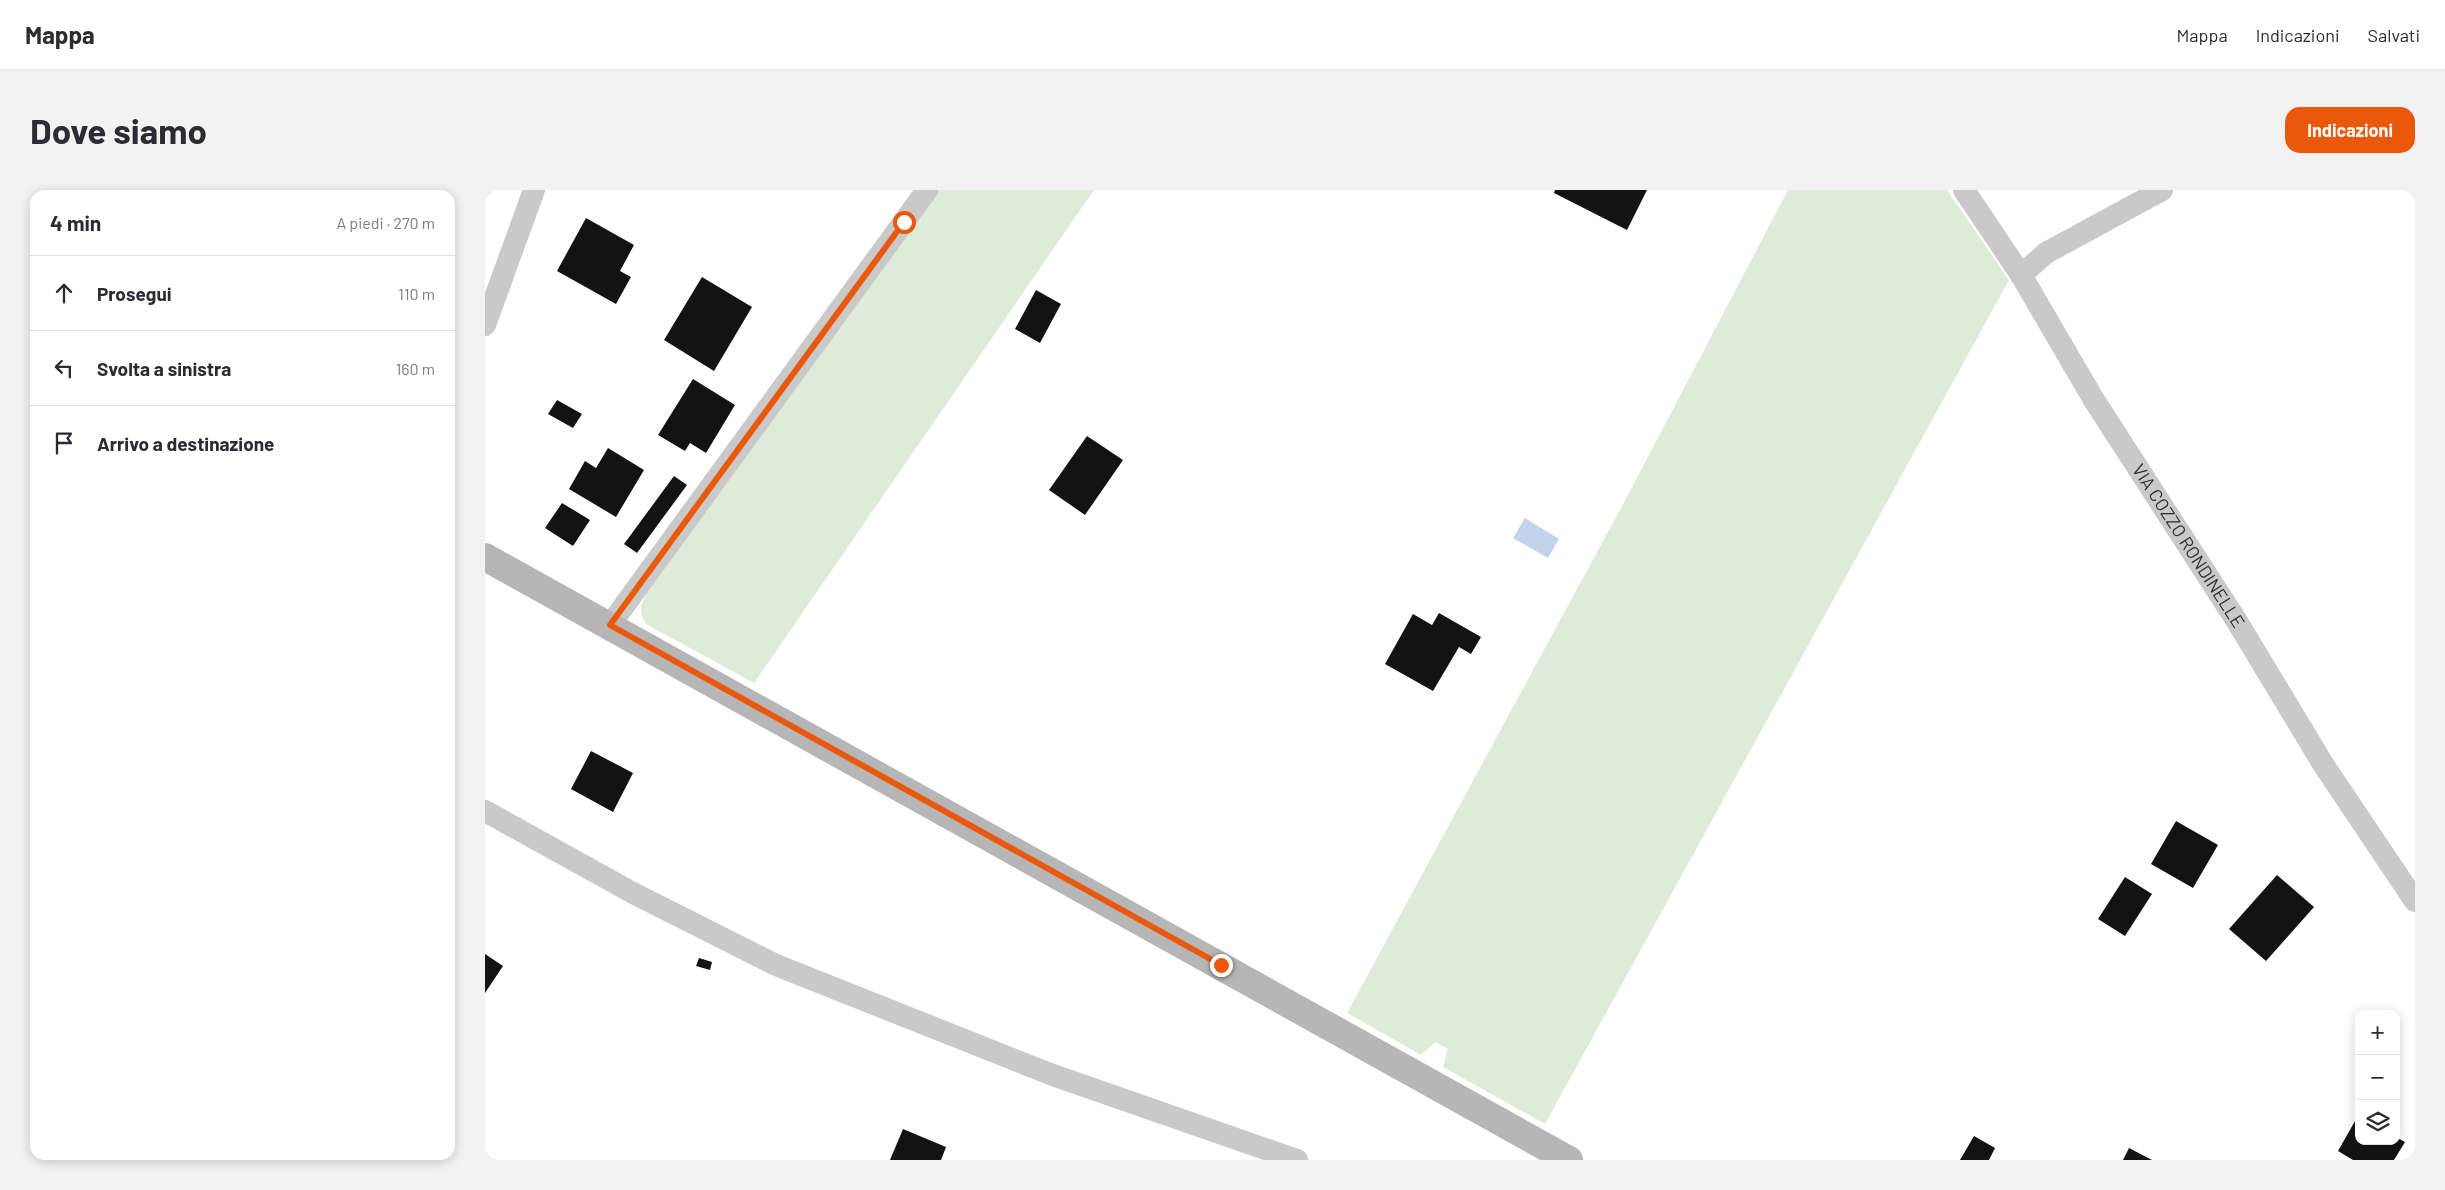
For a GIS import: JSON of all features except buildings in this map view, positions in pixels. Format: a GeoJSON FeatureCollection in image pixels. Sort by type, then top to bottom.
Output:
{"type":"FeatureCollection","features":[{"type":"Feature","properties":{"kind":"main road"},"geometry":{"type":"LineString","coordinates":[[485,557],[1569,1160]]}},
{"type":"Feature","properties":{"kind":"street"},"geometry":{"type":"LineString","coordinates":[[485,325],[534,190]]}},
{"type":"Feature","properties":{"kind":"street"},"geometry":{"type":"LineString","coordinates":[[610,625],[927,190]]}},
{"type":"Feature","properties":{"kind":"street","name":"VIA COZZO RONDINELLE"},"geometry":{"type":"LineString","coordinates":[[1963,190],[2021,275],[2094,400],[2238,623],[2323,764],[2415,901]]}},
{"type":"Feature","properties":{"kind":"street"},"geometry":{"type":"LineString","coordinates":[[2021,275],[2046,253],[2162,190]]}},
{"type":"Feature","properties":{"kind":"street"},"geometry":{"type":"LineString","coordinates":[[485,811],[633,893],[776,965],[1050,1074],[1297,1160]]}},
{"type":"Feature","properties":{"kind":"green space"},"geometry":{"type":"Polygon","coordinates":[[[935,190],[1094,190],[754,683],[646,624],[641,613],[643,602],[646,594],[935,190]]]}},
{"type":"Feature","properties":{"kind":"green space"},"geometry":{"type":"Polygon","coordinates":[[[1788,190],[1947,190],[2009,280],[1545,1124],[1443,1067],[1448,1049],[1435,1042],[1421,1055],[1347,1013],[1628,495],[1788,190]]]}},
{"type":"Feature","properties":{"kind":"water"},"geometry":{"type":"Polygon","coordinates":[[[1525,518],[1559,539],[1548,558],[1513,538],[1525,518]]]}},
{"type":"Feature","properties":{"kind":"route"},"geometry":{"type":"LineString","coordinates":[[904,222],[610,625],[1221,965]]}}]}
